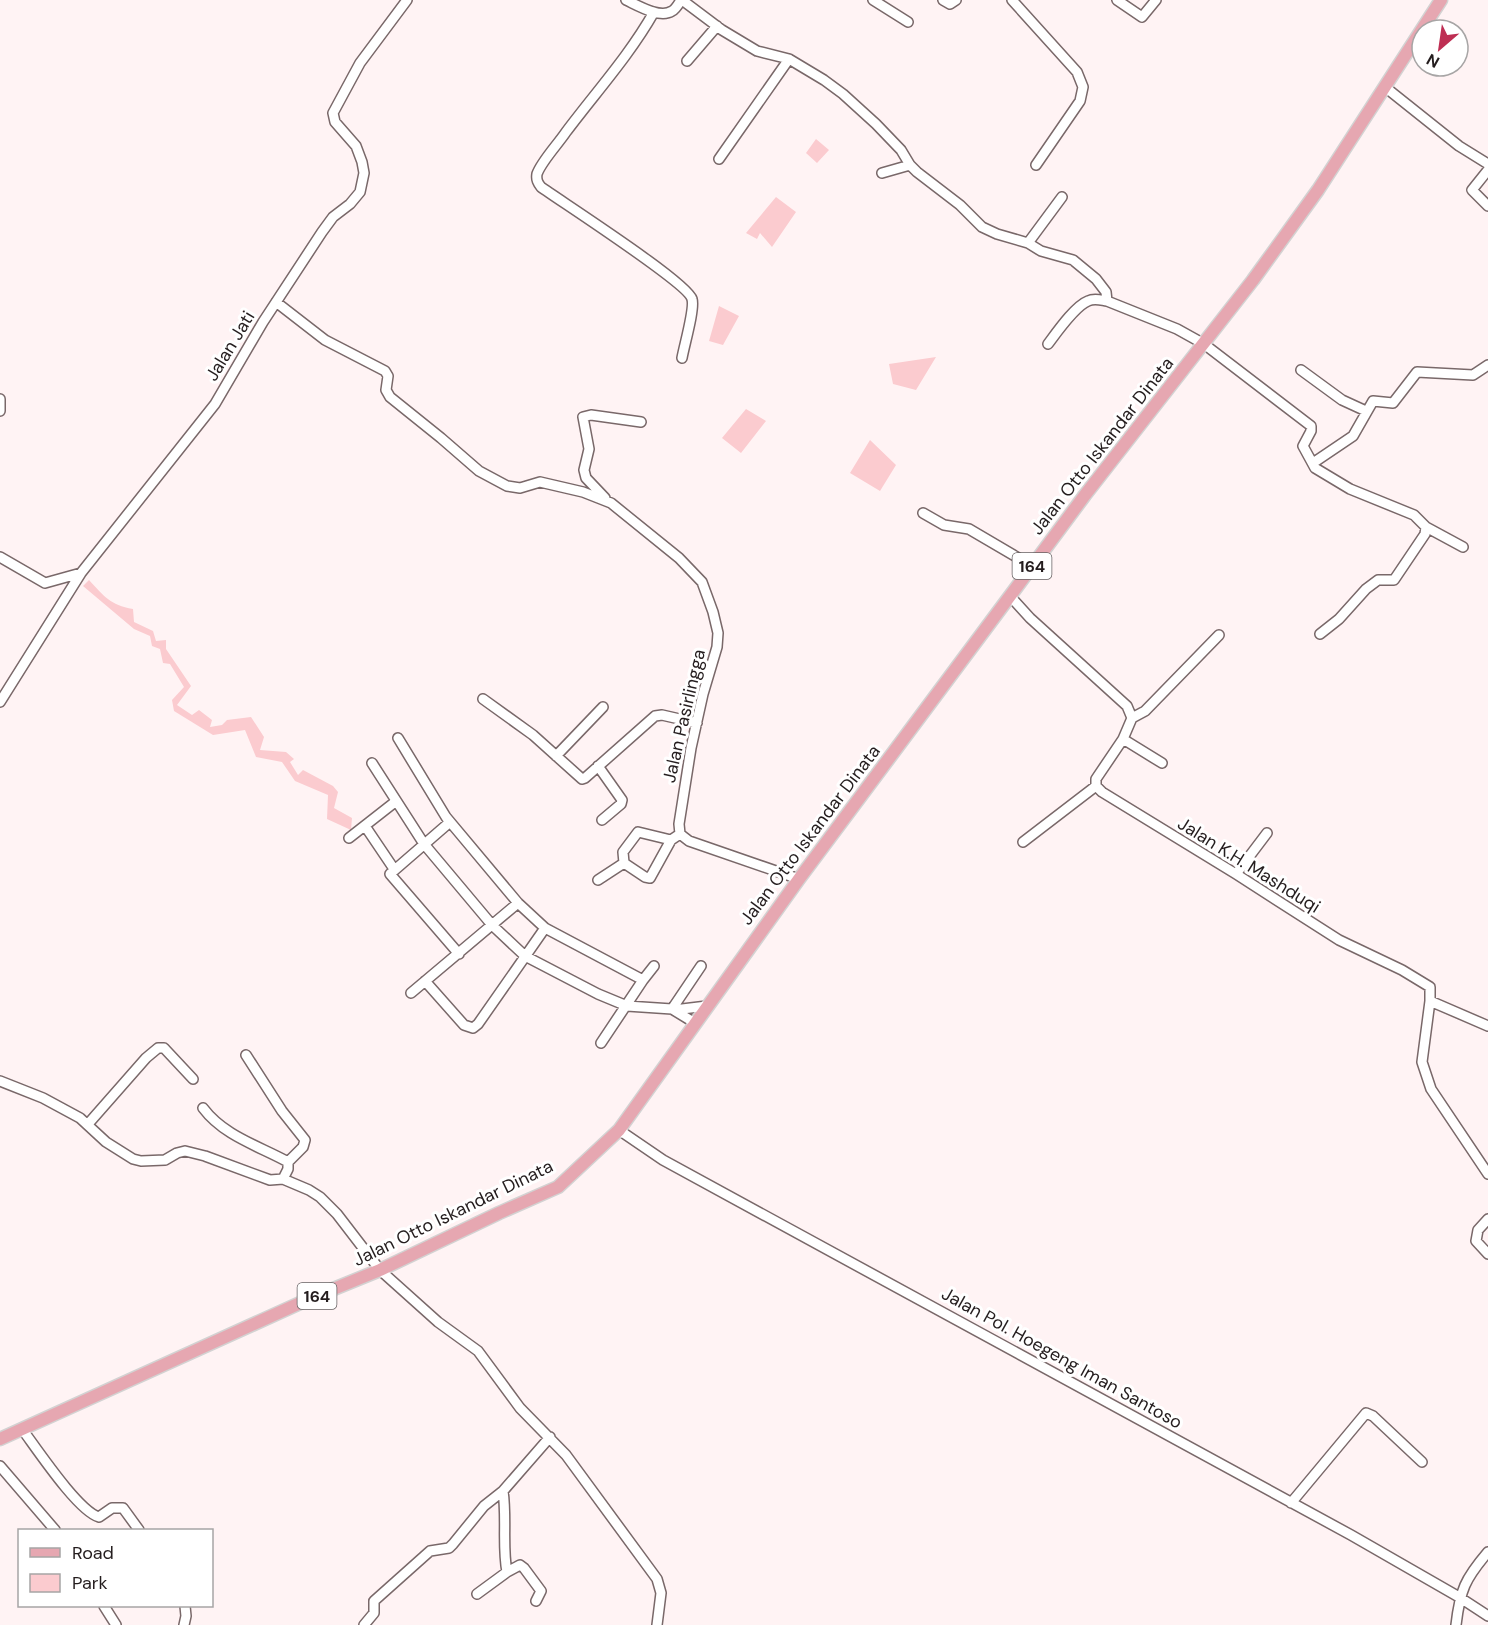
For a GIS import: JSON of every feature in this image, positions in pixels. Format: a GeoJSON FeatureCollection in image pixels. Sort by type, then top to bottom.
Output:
{"type":"FeatureCollection","features":[{"type":"Feature","properties":{"kind":"main road","name":"Jalan Otto Iskandar Dinata"},"geometry":{"type":"LineString","coordinates":[[0,1438],[309,1299],[380,1270],[558,1187],[619,1130],[694,1023],[1032,566],[1204,344],[1318,190],[1441,0]]}},
{"type":"Feature","properties":{"kind":"street","name":"Jalan Jati"},"geometry":{"type":"LineString","coordinates":[[0,702],[79,576],[215,404],[322,232],[333,217],[350,204],[360,192],[364,173],[362,162],[356,146],[335,122],[333,113],[360,63],[406,0]]}},
{"type":"Feature","properties":{"kind":"street"},"geometry":{"type":"LineString","coordinates":[[626,0],[654,12],[671,12],[682,0],[717,26],[757,51],[789,59],[824,80],[862,110],[901,150],[910,165],[938,190],[960,205],[982,227],[1028,243],[1041,251],[1073,260],[1096,279],[1106,291],[1107,301]]}},
{"type":"Feature","properties":{"kind":"street"},"geometry":{"type":"LineString","coordinates":[[873,0],[908,22]]}},
{"type":"Feature","properties":{"kind":"street"},"geometry":{"type":"LineString","coordinates":[[943,0],[950,4],[956,0]]}},
{"type":"Feature","properties":{"kind":"street"},"geometry":{"type":"LineString","coordinates":[[1012,0],[1077,72],[1083,87],[1080,101],[1036,165]]}},
{"type":"Feature","properties":{"kind":"street"},"geometry":{"type":"LineString","coordinates":[[1117,0],[1142,17],[1156,0]]}},
{"type":"Feature","properties":{"kind":"street"},"geometry":{"type":"LineString","coordinates":[[654,12],[625,59],[553,150],[538,173],[537,180],[541,187],[668,275],[689,293],[693,303],[682,358]]}},
{"type":"Feature","properties":{"kind":"street"},"geometry":{"type":"LineString","coordinates":[[687,61],[717,26]]}},
{"type":"Feature","properties":{"kind":"street"},"geometry":{"type":"LineString","coordinates":[[719,159],[789,59]]}},
{"type":"Feature","properties":{"kind":"street"},"geometry":{"type":"LineString","coordinates":[[1385,87],[1459,146],[1488,164]]}},
{"type":"Feature","properties":{"kind":"street"},"geometry":{"type":"LineString","coordinates":[[882,173],[910,165]]}},
{"type":"Feature","properties":{"kind":"street"},"geometry":{"type":"LineString","coordinates":[[1488,171],[1472,190],[1488,206]]}},
{"type":"Feature","properties":{"kind":"street"},"geometry":{"type":"LineString","coordinates":[[1028,243],[1062,197]]}},
{"type":"Feature","properties":{"kind":"street"},"geometry":{"type":"LineString","coordinates":[[1048,344],[1086,301],[1096,299],[1107,301],[1177,329],[1204,344],[1311,426],[1311,431],[1303,446],[1316,468],[1350,489],[1413,515],[1426,527],[1462,547]]}},
{"type":"Feature","properties":{"kind":"street","name":"Jalan Pasirlingga"},"geometry":{"type":"LineString","coordinates":[[276,303],[326,340],[385,371],[388,376],[386,390],[390,397],[479,471],[514,488],[540,482],[584,492],[611,504],[679,558],[702,582],[708,595],[718,633],[717,647],[703,694],[691,748],[680,813],[680,834]]}},
{"type":"Feature","properties":{"kind":"street"},"geometry":{"type":"LineString","coordinates":[[1313,463],[1353,436],[1373,401],[1393,403],[1418,371],[1473,375],[1488,365]]}},
{"type":"Feature","properties":{"kind":"street"},"geometry":{"type":"LineString","coordinates":[[1301,370],[1342,400],[1366,411]]}},
{"type":"Feature","properties":{"kind":"street"},"geometry":{"type":"LineString","coordinates":[[0,399],[0,411]]}},
{"type":"Feature","properties":{"kind":"street"},"geometry":{"type":"LineString","coordinates":[[611,504],[586,478],[584,470],[589,449],[583,417],[641,422]]}},
{"type":"Feature","properties":{"kind":"street"},"geometry":{"type":"LineString","coordinates":[[923,513],[944,525],[969,529],[1032,566]]}},
{"type":"Feature","properties":{"kind":"street"},"geometry":{"type":"LineString","coordinates":[[1320,634],[1378,580],[1394,580],[1422,539],[1426,527]]}},
{"type":"Feature","properties":{"kind":"street"},"geometry":{"type":"LineString","coordinates":[[0,557],[45,583],[79,576]]}},
{"type":"Feature","properties":{"kind":"street"},"geometry":{"type":"LineString","coordinates":[[1010,596],[1030,618],[1127,705],[1132,718]]}},
{"type":"Feature","properties":{"kind":"street"},"geometry":{"type":"LineString","coordinates":[[1023,842],[1096,786],[1096,779],[1124,739],[1132,718],[1145,711],[1219,635]]}},
{"type":"Feature","properties":{"kind":"street"},"geometry":{"type":"LineString","coordinates":[[483,699],[533,735],[582,779],[655,716],[662,714],[697,723]]}},
{"type":"Feature","properties":{"kind":"street"},"geometry":{"type":"LineString","coordinates":[[556,756],[603,707]]}},
{"type":"Feature","properties":{"kind":"street"},"geometry":{"type":"LineString","coordinates":[[398,738],[450,822],[518,903],[545,928],[643,980]]}},
{"type":"Feature","properties":{"kind":"street"},"geometry":{"type":"LineString","coordinates":[[1124,739],[1162,763]]}},
{"type":"Feature","properties":{"kind":"street"},"geometry":{"type":"LineString","coordinates":[[372,763],[423,844],[492,925],[525,956],[598,994],[627,1006],[673,1010],[707,1006]]}},
{"type":"Feature","properties":{"kind":"street"},"geometry":{"type":"LineString","coordinates":[[598,766],[621,800],[621,804],[602,820]]}},
{"type":"Feature","properties":{"kind":"street","name":"Jalan K.H. Mashduqi"},"geometry":{"type":"LineString","coordinates":[[1096,786],[1148,822],[1236,874],[1339,940],[1420,980],[1430,987],[1430,1001]]}},
{"type":"Feature","properties":{"kind":"street"},"geometry":{"type":"LineString","coordinates":[[349,838],[395,802]]}},
{"type":"Feature","properties":{"kind":"street"},"geometry":{"type":"LineString","coordinates":[[450,822],[394,869],[390,876],[459,954]]}},
{"type":"Feature","properties":{"kind":"street"},"geometry":{"type":"LineString","coordinates":[[365,826],[394,869]]}},
{"type":"Feature","properties":{"kind":"street"},"geometry":{"type":"LineString","coordinates":[[624,863],[623,852],[638,832],[671,840]]}},
{"type":"Feature","properties":{"kind":"street"},"geometry":{"type":"LineString","coordinates":[[1236,874],[1268,833]]}},
{"type":"Feature","properties":{"kind":"street"},"geometry":{"type":"LineString","coordinates":[[624,863],[650,878],[671,840],[680,834],[689,841],[800,879]]}},
{"type":"Feature","properties":{"kind":"street"},"geometry":{"type":"LineString","coordinates":[[598,880],[624,863]]}},
{"type":"Feature","properties":{"kind":"street"},"geometry":{"type":"LineString","coordinates":[[411,993],[518,903]]}},
{"type":"Feature","properties":{"kind":"street"},"geometry":{"type":"LineString","coordinates":[[424,981],[464,1025],[473,1028],[545,928]]}},
{"type":"Feature","properties":{"kind":"street"},"geometry":{"type":"LineString","coordinates":[[601,1043],[654,966]]}},
{"type":"Feature","properties":{"kind":"street"},"geometry":{"type":"LineString","coordinates":[[673,1010],[701,966]]}},
{"type":"Feature","properties":{"kind":"street"},"geometry":{"type":"LineString","coordinates":[[1488,1026],[1430,1001],[1422,1062],[1431,1089],[1488,1174]]}},
{"type":"Feature","properties":{"kind":"street"},"geometry":{"type":"LineString","coordinates":[[673,1010],[694,1023]]}},
{"type":"Feature","properties":{"kind":"street"},"geometry":{"type":"LineString","coordinates":[[88,1124],[146,1058],[158,1048],[164,1048],[193,1078]]}},
{"type":"Feature","properties":{"kind":"street"},"geometry":{"type":"LineString","coordinates":[[246,1054],[282,1111],[305,1140],[303,1147],[288,1162],[288,1169],[283,1179]]}},
{"type":"Feature","properties":{"kind":"street"},"geometry":{"type":"LineString","coordinates":[[0,1081],[43,1098],[80,1118],[106,1142],[133,1159],[165,1160],[185,1151],[270,1180],[283,1179],[320,1197],[337,1214],[380,1270],[438,1322],[478,1351],[520,1408],[566,1455],[657,1579],[661,1593],[657,1625]]}},
{"type":"Feature","properties":{"kind":"street"},"geometry":{"type":"LineString","coordinates":[[203,1108],[222,1128],[288,1162]]}},
{"type":"Feature","properties":{"kind":"street","name":"Jalan Pol. Hoegeng Iman Santoso"},"geometry":{"type":"LineString","coordinates":[[619,1130],[663,1160],[1104,1398],[1460,1597],[1488,1616]]}},
{"type":"Feature","properties":{"kind":"street"},"geometry":{"type":"LineString","coordinates":[[1488,1219],[1478,1230],[1476,1240],[1488,1254]]}},
{"type":"Feature","properties":{"kind":"street"},"geometry":{"type":"LineString","coordinates":[[1291,1503],[1366,1413],[1373,1416],[1422,1462]]}},
{"type":"Feature","properties":{"kind":"street"},"geometry":{"type":"LineString","coordinates":[[22,1429],[89,1512],[99,1517],[112,1508],[123,1508],[138,1529]]}},
{"type":"Feature","properties":{"kind":"street"},"geometry":{"type":"LineString","coordinates":[[364,1625],[374,1613],[374,1601],[430,1551],[448,1548],[453,1544],[484,1506],[503,1491],[550,1437]]}},
{"type":"Feature","properties":{"kind":"street"},"geometry":{"type":"LineString","coordinates":[[0,1466],[54,1529]]}},
{"type":"Feature","properties":{"kind":"street"},"geometry":{"type":"LineString","coordinates":[[503,1491],[506,1510],[507,1572]]}},
{"type":"Feature","properties":{"kind":"street"},"geometry":{"type":"LineString","coordinates":[[1456,1625],[1460,1597],[1466,1582],[1488,1552]]}},
{"type":"Feature","properties":{"kind":"street"},"geometry":{"type":"LineString","coordinates":[[477,1594],[520,1565],[541,1591],[536,1601]]}},
{"type":"Feature","properties":{"kind":"street"},"geometry":{"type":"LineString","coordinates":[[105,1607],[116,1625]]}},
{"type":"Feature","properties":{"kind":"street"},"geometry":{"type":"LineString","coordinates":[[184,1625],[185,1607]]}},
{"type":"Feature","properties":{"kind":"green space"},"geometry":{"type":"Polygon","coordinates":[[[816,139],[829,150],[817,163],[806,153],[816,139]]]}},
{"type":"Feature","properties":{"kind":"green space"},"geometry":{"type":"Polygon","coordinates":[[[776,197],[796,212],[772,247],[760,233],[757,239],[746,233],[776,197]]]}},
{"type":"Feature","properties":{"kind":"green space"},"geometry":{"type":"Polygon","coordinates":[[[719,306],[739,316],[723,345],[709,341],[719,306]]]}},
{"type":"Feature","properties":{"kind":"green space"},"geometry":{"type":"Polygon","coordinates":[[[936,357],[916,390],[893,384],[889,364],[936,357]]]}},
{"type":"Feature","properties":{"kind":"green space"},"geometry":{"type":"Polygon","coordinates":[[[746,409],[766,421],[741,453],[722,438],[746,409]]]}},
{"type":"Feature","properties":{"kind":"green space"},"geometry":{"type":"Polygon","coordinates":[[[870,440],[896,465],[880,491],[850,473],[870,440]]]}},
{"type":"Feature","properties":{"kind":"green space"},"geometry":{"type":"Polygon","coordinates":[[[89,580],[113,602],[133,609],[134,622],[153,631],[156,641],[166,640],[166,649],[191,686],[177,705],[192,715],[199,710],[212,720],[210,727],[222,725],[227,720],[251,717],[264,737],[260,750],[286,752],[294,759],[290,762],[298,775],[303,770],[333,786],[338,792],[334,808],[352,818],[351,830],[327,819],[328,795],[295,781],[282,762],[256,757],[245,730],[213,735],[174,711],[172,700],[184,687],[170,664],[163,663],[160,649],[152,646],[150,636],[134,629],[83,586],[89,580]]]}}]}
